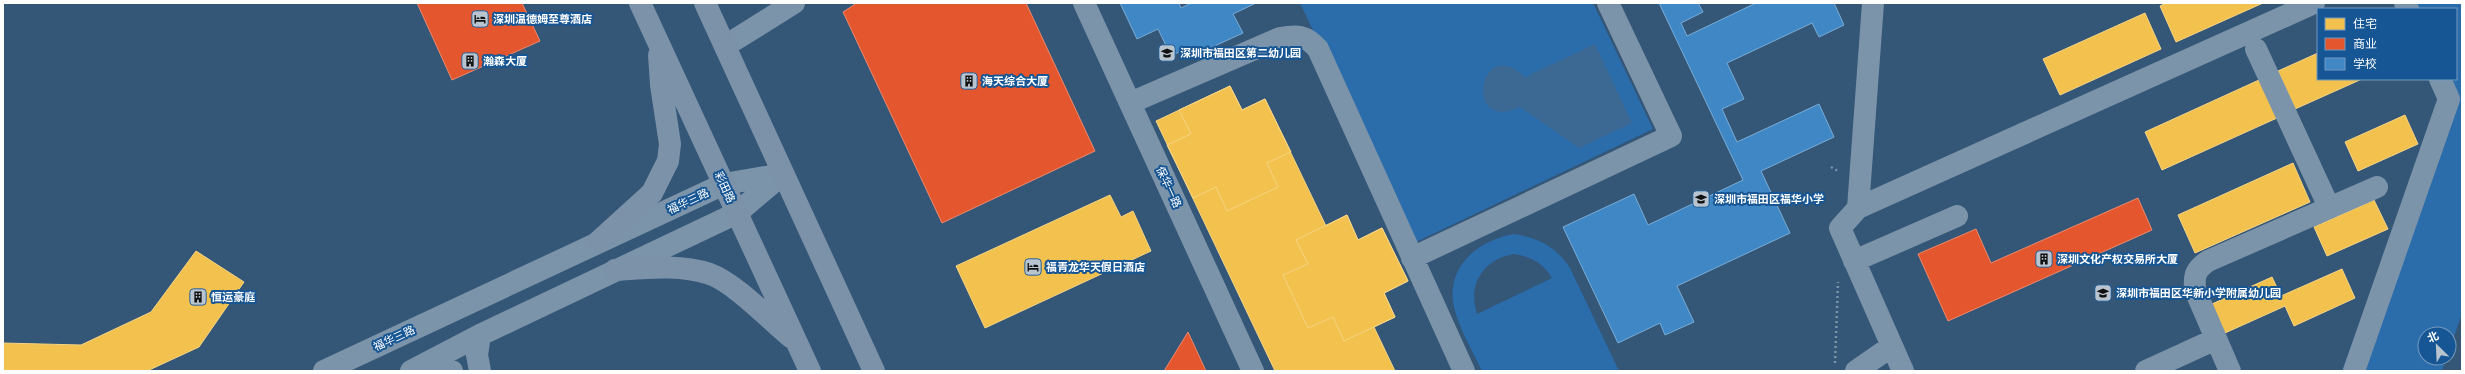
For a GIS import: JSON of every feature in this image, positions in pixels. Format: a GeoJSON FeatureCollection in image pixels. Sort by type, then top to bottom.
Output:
{"type":"FeatureCollection","features":[{"type":"Feature","properties":{"kind":"main road","name":"彩田路"},"geometry":{"type":"LineString","coordinates":[[640,3],[810,371]]}},
{"type":"Feature","properties":{"kind":"main road"},"geometry":{"type":"LineString","coordinates":[[705,7],[725,46],[874,371]]}},
{"type":"Feature","properties":{"kind":"main road"},"geometry":{"type":"LineString","coordinates":[[598,242],[652,193],[668,161],[670,144],[661,85],[659,44]]}},
{"type":"Feature","properties":{"kind":"main road"},"geometry":{"type":"LineString","coordinates":[[615,270],[660,267],[684,269],[710,275],[734,289],[796,342]]}},
{"type":"Feature","properties":{"kind":"street"},"geometry":{"type":"LineString","coordinates":[[725,46],[794,3]]}},
{"type":"Feature","properties":{"kind":"street","name":"保华一路"},"geometry":{"type":"LineString","coordinates":[[1084,3],[1253,371]]}},
{"type":"Feature","properties":{"kind":"street"},"geometry":{"type":"LineString","coordinates":[[1412,258],[1671,136],[1608,3]]}},
{"type":"Feature","properties":{"kind":"street"},"geometry":{"type":"LineString","coordinates":[[1858,208],[1873,3]]}},
{"type":"Feature","properties":{"kind":"street"},"geometry":{"type":"LineString","coordinates":[[1903,371],[1840,228],[1858,208],[2314,3]]}},
{"type":"Feature","properties":{"kind":"street"},"geometry":{"type":"LineString","coordinates":[[1130,103],[1280,38],[1296,35],[1310,39],[1318,49],[1464,371]]}},
{"type":"Feature","properties":{"kind":"street"},"geometry":{"type":"LineString","coordinates":[[2256,49],[2329,207]]}},
{"type":"Feature","properties":{"kind":"street"},"geometry":{"type":"LineString","coordinates":[[2354,371],[2449,99],[2440,80]]}},
{"type":"Feature","properties":{"kind":"street"},"geometry":{"type":"LineString","coordinates":[[411,371],[480,334],[737,213],[783,174]]}},
{"type":"Feature","properties":{"kind":"street","name":"福华三路"},"geometry":{"type":"LineString","coordinates":[[324,371],[724,184],[783,174]]}},
{"type":"Feature","properties":{"kind":"street"},"geometry":{"type":"LineString","coordinates":[[2230,371],[2195,290],[2194,276],[2198,268],[2208,261],[2377,186]]}},
{"type":"Feature","properties":{"kind":"street"},"geometry":{"type":"LineString","coordinates":[[1854,261],[1957,216]]}},
{"type":"Feature","properties":{"kind":"street"},"geometry":{"type":"LineString","coordinates":[[480,334],[477,355],[480,371]]}},
{"type":"Feature","properties":{"kind":"street"},"geometry":{"type":"LineString","coordinates":[[2146,371],[2216,339]]}},
{"type":"Feature","properties":{"kind":"street"},"geometry":{"type":"LineString","coordinates":[[1856,371],[1892,346]]}},
{"type":"Feature","properties":{"kind":"street"},"geometry":{"type":"LineString","coordinates":[[432,361],[452,371]]}},
{"type":"Feature","properties":{"kind":"shaded area"},"geometry":{"type":"Polygon","coordinates":[[[1300,3],[1593,3],[1653,129],[1414,243],[1300,3]]]}},
{"type":"Feature","properties":{"kind":"shaded area"},"geometry":{"type":"Polygon","coordinates":[[[2396,3],[2462,3],[2462,314],[2457,328],[2457,326],[2417,326],[2417,366],[2444,366],[2442,371],[2342,371],[2441,103],[2430,80],[2457,80],[2457,8],[2398,8],[2396,3]]]}},
{"type":"Feature","properties":{"kind":"shaded area"},"geometry":{"type":"Polygon","coordinates":[[[1595,44],[1632,123],[1579,148],[1520,107],[1502,112],[1490,108],[1484,98],[1484,86],[1488,74],[1496,67],[1509,67],[1525,77],[1595,44]]]}},
{"type":"Feature","properties":{"kind":"shaded area"},"geometry":{"type":"Polygon","coordinates":[[[1514,234],[1532,238],[1553,249],[1559,254],[1570,268],[1619,371],[1482,371],[1466,340],[1456,315],[1453,292],[1455,279],[1460,267],[1468,257],[1477,249],[1501,237],[1514,234]],[[1514,254],[1494,261],[1486,267],[1480,275],[1476,283],[1474,293],[1474,303],[1477,314],[1552,278],[1541,265],[1532,259],[1514,254]]]}},
{"type":"Feature","properties":{"kind":"building: 住宅"},"geometry":{"type":"Polygon","coordinates":[[[2166,3],[2263,3],[2176,42],[2160,6],[2166,3]]]}},
{"type":"Feature","properties":{"kind":"building: 住宅"},"geometry":{"type":"Polygon","coordinates":[[[2145,13],[2161,49],[2060,95],[2043,59],[2145,13]]]}},
{"type":"Feature","properties":{"kind":"building: 住宅"},"geometry":{"type":"Polygon","coordinates":[[[2317,53],[2317,80],[2360,80],[2295,109],[2278,71],[2317,53]]]}},
{"type":"Feature","properties":{"kind":"building: 住宅"},"geometry":{"type":"Polygon","coordinates":[[[2259,80],[2277,118],[2162,170],[2145,132],[2259,80]]]}},
{"type":"Feature","properties":{"kind":"building: 住宅"},"geometry":{"type":"Polygon","coordinates":[[[1230,86],[1242,110],[1265,99],[1326,226],[1347,215],[1358,240],[1382,228],[1408,281],[1384,293],[1395,317],[1374,327],[1395,371],[1275,371],[1156,121],[1230,86]]]}},
{"type":"Feature","properties":{"kind":"building: 住宅"},"geometry":{"type":"Polygon","coordinates":[[[1230,86],[1242,110],[1265,99],[1291,152],[1267,163],[1278,187],[1227,211],[1216,187],[1193,198],[1167,145],[1191,134],[1179,110],[1230,86]]]}},
{"type":"Feature","properties":{"kind":"building: 住宅"},"geometry":{"type":"Polygon","coordinates":[[[2405,115],[2418,144],[2358,171],[2345,142],[2405,115]]]}},
{"type":"Feature","properties":{"kind":"building: 住宅"},"geometry":{"type":"Polygon","coordinates":[[[2293,163],[2310,202],[2195,253],[2178,215],[2293,163]]]}},
{"type":"Feature","properties":{"kind":"building: 住宅","name":"福青龙华天假日酒店"},"geometry":{"type":"Polygon","coordinates":[[[1110,195],[1121,217],[1133,211],[1151,251],[985,328],[956,266],[1110,195]]]}},
{"type":"Feature","properties":{"kind":"building: 住宅"},"geometry":{"type":"Polygon","coordinates":[[[2374,200],[2388,229],[2327,256],[2314,227],[2374,200]]]}},
{"type":"Feature","properties":{"kind":"building: 住宅"},"geometry":{"type":"Polygon","coordinates":[[[1347,215],[1358,240],[1382,228],[1408,281],[1384,293],[1395,317],[1344,341],[1333,317],[1308,328],[1283,275],[1308,264],[1296,240],[1347,215]]]}},
{"type":"Feature","properties":{"kind":"building: 住宅","name":"恒运豪庭"},"geometry":{"type":"Polygon","coordinates":[[[196,251],[244,282],[199,347],[147,371],[3,371],[3,343],[81,345],[151,312],[196,251]]]}},
{"type":"Feature","properties":{"kind":"building: 住宅"},"geometry":{"type":"Polygon","coordinates":[[[2342,269],[2355,298],[2294,326],[2285,306],[2225,333],[2212,304],[2272,277],[2281,296],[2342,269]]]}},
{"type":"Feature","properties":{"kind":"building: 商业","name":"瀚森大厦"},"geometry":{"type":"Polygon","coordinates":[[[417,3],[522,3],[540,41],[452,80],[417,3]]]}},
{"type":"Feature","properties":{"kind":"building: 商业","name":"海天综合大厦"},"geometry":{"type":"Polygon","coordinates":[[[857,3],[1026,3],[1095,151],[942,223],[843,12],[857,3]]]}},
{"type":"Feature","properties":{"kind":"building: 商业","name":"深圳文化产权交易所大厦"},"geometry":{"type":"Polygon","coordinates":[[[2138,198],[2152,230],[1948,321],[1918,254],[1976,229],[1991,263],[2138,198]]]}},
{"type":"Feature","properties":{"kind":"building: 商业"},"geometry":{"type":"Polygon","coordinates":[[[1188,332],[1206,371],[1164,371],[1188,332]]]}},
{"type":"Feature","properties":{"kind":"building: 学校"},"geometry":{"type":"Polygon","coordinates":[[[1120,3],[1179,3],[1181,8],[1191,3],[1256,3],[1233,14],[1243,33],[1195,55],[1191,46],[1171,56],[1158,29],[1137,39],[1120,3]]]}},
{"type":"Feature","properties":{"kind":"building: 学校"},"geometry":{"type":"Polygon","coordinates":[[[1659,3],[1698,3],[1703,12],[1681,23],[1687,36],[1756,3],[1834,3],[1844,25],[1819,37],[1812,23],[1727,63],[1744,99],[1722,109],[1737,142],[1819,104],[1834,137],[1761,171],[1790,233],[1677,286],[1694,322],[1665,335],[1660,323],[1618,343],[1563,227],[1634,194],[1648,225],[1743,180],[1659,3]]]}},
{"type":"Feature","properties":{"kind":"place","name":"深圳温德姆至尊酒店"},"geometry":{"type":"Point","coordinates":[480,19]}},
{"type":"Feature","properties":{"kind":"place","name":"深圳市福田区第二幼儿园"},"geometry":{"type":"Point","coordinates":[1167,53]}},
{"type":"Feature","properties":{"kind":"place","name":"瀚森大厦"},"geometry":{"type":"Point","coordinates":[470,61]}},
{"type":"Feature","properties":{"kind":"place","name":"海天综合大厦"},"geometry":{"type":"Point","coordinates":[969,81]}},
{"type":"Feature","properties":{"kind":"place","name":"深圳市福田区福华小学"},"geometry":{"type":"Point","coordinates":[1701,199]}},
{"type":"Feature","properties":{"kind":"place","name":"深圳文化产权交易所大厦"},"geometry":{"type":"Point","coordinates":[2044,259]}},
{"type":"Feature","properties":{"kind":"place","name":"福青龙华天假日酒店"},"geometry":{"type":"Point","coordinates":[1033,267]}},
{"type":"Feature","properties":{"kind":"place","name":"深圳市福田区华新小学附属幼儿园"},"geometry":{"type":"Point","coordinates":[2103,293]}},
{"type":"Feature","properties":{"kind":"place","name":"恒运豪庭"},"geometry":{"type":"Point","coordinates":[198,297]}}]}
